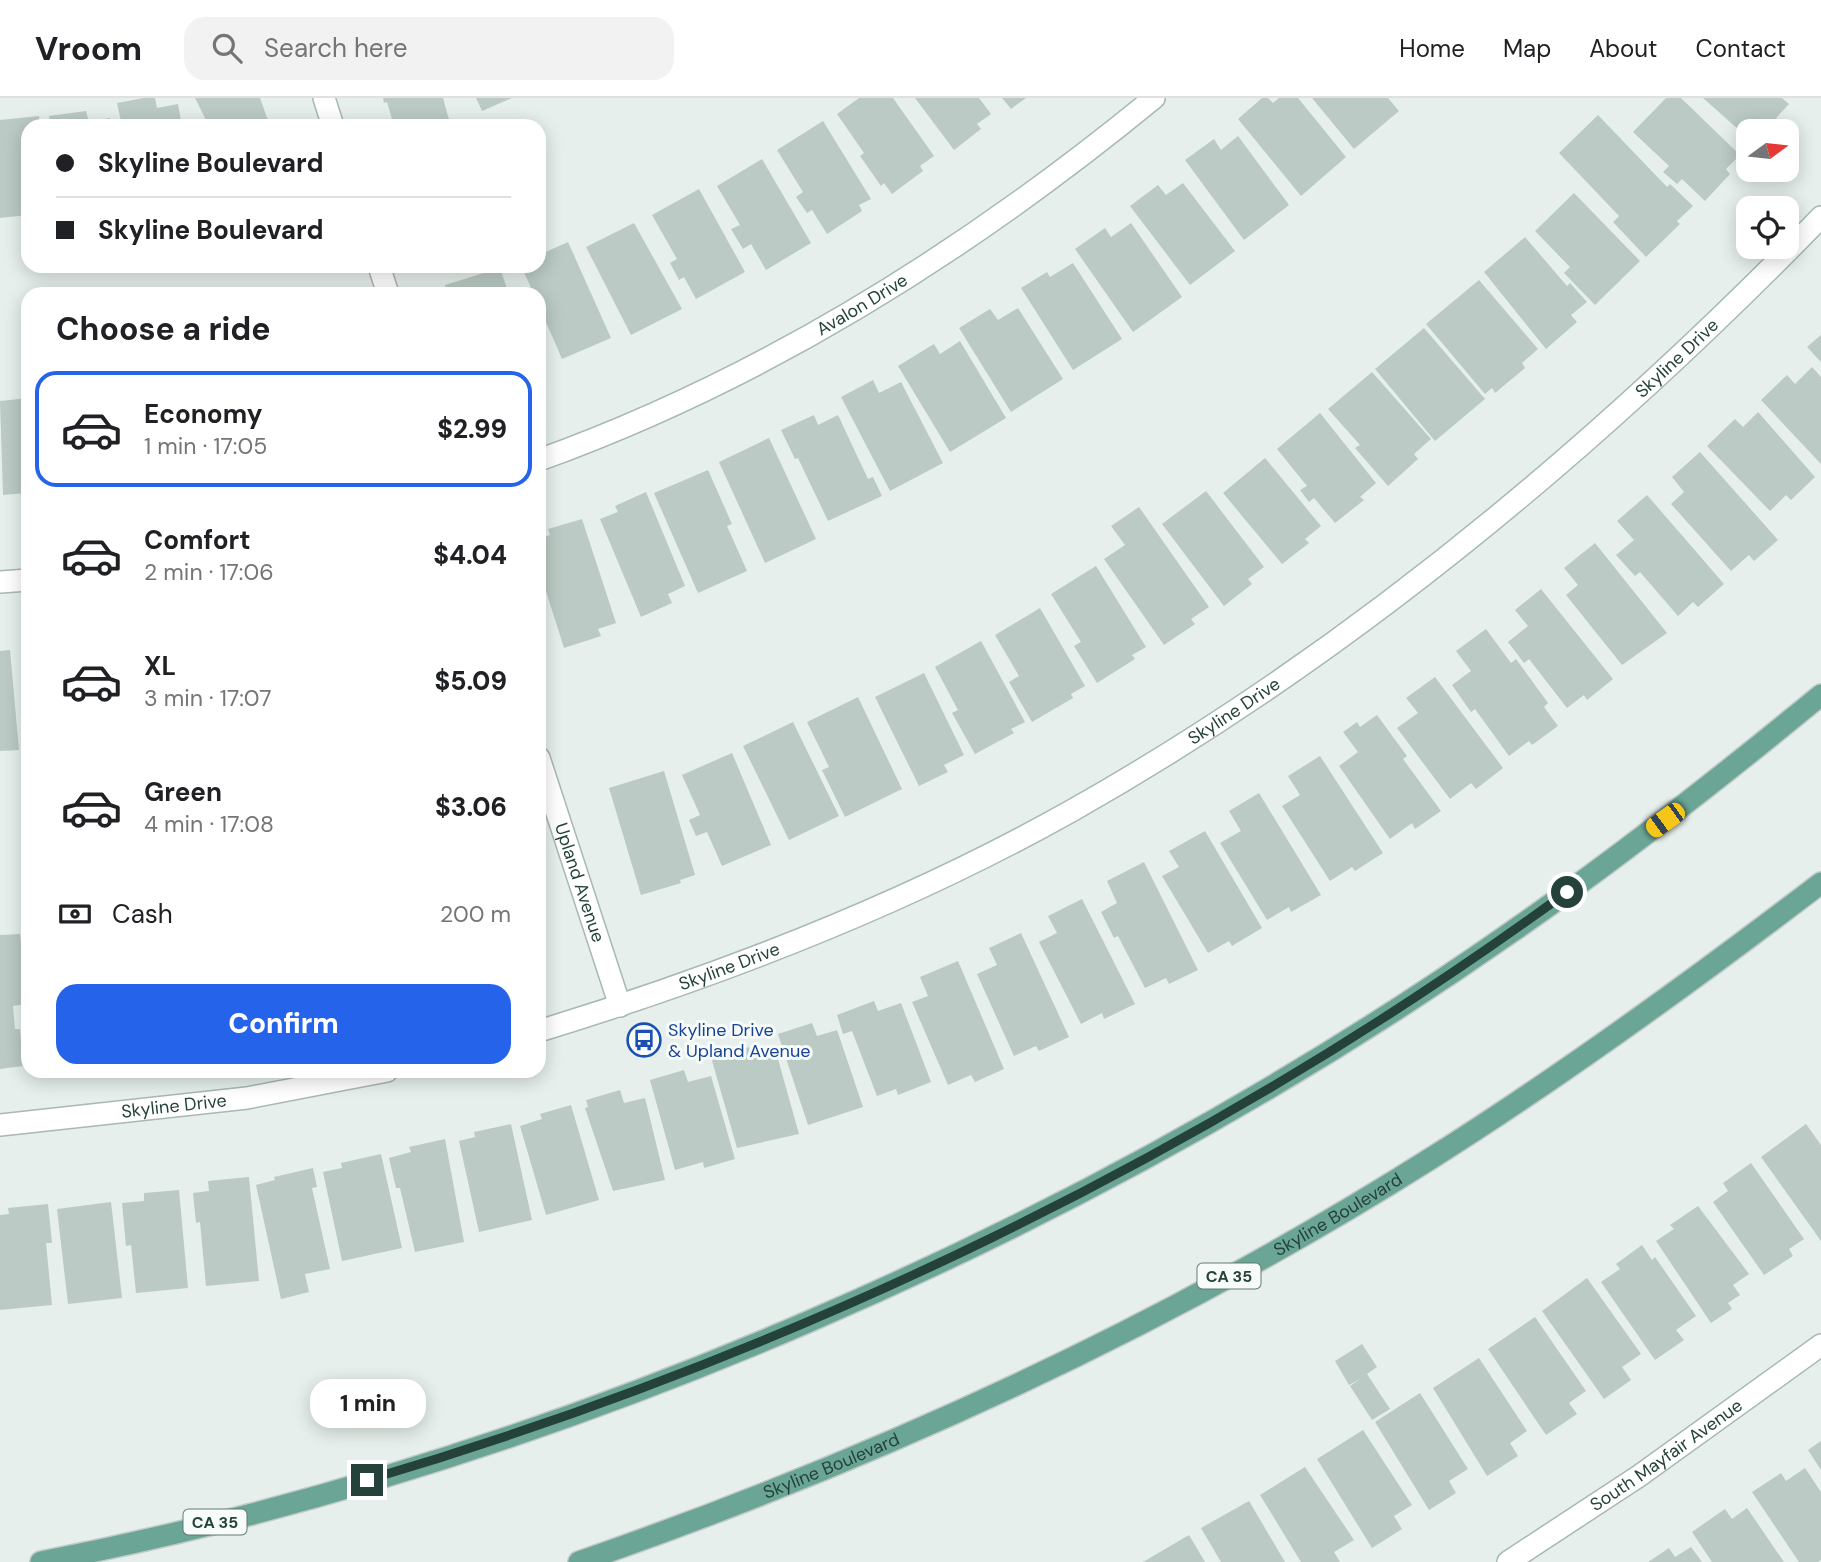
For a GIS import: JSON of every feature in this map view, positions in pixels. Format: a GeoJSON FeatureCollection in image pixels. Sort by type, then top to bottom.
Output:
{"type":"FeatureCollection","features":[{"type":"Feature","properties":{"kind":"main road","name":"CA 35"},"geometry":{"type":"LineString","coordinates":[[41,1562],[249,1513],[533,1427],[627,1394],[798,1324],[995,1235],[1236,1105],[1430,987],[1510,933],[1665,820],[1821,695]]}},
{"type":"Feature","properties":{"kind":"main road","name":"Skyline Boulevard"},"geometry":{"type":"LineString","coordinates":[[579,1562],[797,1482],[902,1437],[1082,1353],[1258,1260],[1427,1161],[1582,1060],[1821,883]]}},
{"type":"Feature","properties":{"kind":"street"},"geometry":{"type":"LineString","coordinates":[[324,98],[331,119]]}},
{"type":"Feature","properties":{"kind":"street","name":"Avalon Drive"},"geometry":{"type":"LineString","coordinates":[[546,457],[672,404],[864,305],[1038,189],[1154,98]]}},
{"type":"Feature","properties":{"kind":"street","name":"Skyline Drive"},"geometry":{"type":"LineString","coordinates":[[546,1029],[620,1006],[792,941],[959,868],[1070,812],[1189,741],[1278,682],[1477,534],[1670,365],[1821,216]]}},
{"type":"Feature","properties":{"kind":"street"},"geometry":{"type":"LineString","coordinates":[[0,582],[21,580]]}},
{"type":"Feature","properties":{"kind":"street","name":"Upland Avenue"},"geometry":{"type":"LineString","coordinates":[[546,779],[620,1006]]}},
{"type":"Feature","properties":{"kind":"street","name":"Skyline Drive"},"geometry":{"type":"LineString","coordinates":[[0,1125],[247,1098],[351,1078]]}},
{"type":"Feature","properties":{"kind":"street","name":"South Mayfair Avenue"},"geometry":{"type":"LineString","coordinates":[[1508,1562],[1639,1476],[1821,1345]]}},
{"type":"Feature","properties":{"kind":"building"},"geometry":{"type":"Polygon","coordinates":[[[155,98],[157,108],[178,104],[181,119],[120,119],[117,103],[155,98]]]}},
{"type":"Feature","properties":{"kind":"building"},"geometry":{"type":"Polygon","coordinates":[[[195,98],[260,98],[268,119],[206,119],[195,98]]]}},
{"type":"Feature","properties":{"kind":"building"},"geometry":{"type":"Polygon","coordinates":[[[383,98],[443,98],[449,119],[392,119],[387,102],[384,103],[383,98]]]}},
{"type":"Feature","properties":{"kind":"building"},"geometry":{"type":"Polygon","coordinates":[[[476,98],[512,98],[482,111],[476,98]]]}},
{"type":"Feature","properties":{"kind":"building"},"geometry":{"type":"Polygon","coordinates":[[[859,98],[893,98],[934,156],[920,166],[923,171],[892,194],[884,183],[881,186],[860,156],[864,153],[837,114],[859,98]]]}},
{"type":"Feature","properties":{"kind":"building"},"geometry":{"type":"Polygon","coordinates":[[[915,98],[979,98],[991,114],[977,124],[981,129],[954,150],[915,98]]]}},
{"type":"Feature","properties":{"kind":"building"},"geometry":{"type":"Polygon","coordinates":[[[1002,98],[1026,98],[1011,109],[1002,98]]]}},
{"type":"Feature","properties":{"kind":"building"},"geometry":{"type":"Polygon","coordinates":[[[1262,98],[1268,98],[1273,103],[1279,98],[1298,98],[1346,157],[1301,196],[1238,119],[1262,98]]]}},
{"type":"Feature","properties":{"kind":"building"},"geometry":{"type":"Polygon","coordinates":[[[1312,98],[1388,98],[1399,111],[1354,149],[1312,98]]]}},
{"type":"Feature","properties":{"kind":"building"},"geometry":{"type":"Polygon","coordinates":[[[1666,98],[1681,98],[1736,151],[1736,159],[1726,169],[1730,174],[1705,201],[1682,179],[1677,184],[1663,172],[1669,166],[1633,132],[1666,98]]]}},
{"type":"Feature","properties":{"kind":"building"},"geometry":{"type":"Polygon","coordinates":[[[1703,98],[1782,98],[1789,104],[1777,119],[1736,119],[1736,127],[1703,98]]]}},
{"type":"Feature","properties":{"kind":"building"},"geometry":{"type":"Polygon","coordinates":[[[86,111],[88,119],[50,119],[49,116],[86,111]]]}},
{"type":"Feature","properties":{"kind":"building"},"geometry":{"type":"Polygon","coordinates":[[[1598,115],[1667,187],[1670,184],[1693,206],[1677,221],[1680,224],[1646,257],[1613,222],[1619,216],[1559,153],[1598,115]]]}},
{"type":"Feature","properties":{"kind":"building"},"geometry":{"type":"Polygon","coordinates":[[[39,116],[39,119],[21,119],[21,216],[0,218],[0,120],[39,116]]]}},
{"type":"Feature","properties":{"kind":"building"},"geometry":{"type":"Polygon","coordinates":[[[823,121],[871,199],[859,205],[862,211],[827,234],[812,210],[807,213],[796,197],[803,192],[777,150],[823,121]]]}},
{"type":"Feature","properties":{"kind":"building"},"geometry":{"type":"Polygon","coordinates":[[[1238,136],[1289,205],[1244,240],[1185,160],[1214,139],[1221,150],[1238,136]]]}},
{"type":"Feature","properties":{"kind":"building"},"geometry":{"type":"Polygon","coordinates":[[[762,159],[811,243],[766,270],[751,244],[743,249],[731,229],[740,225],[717,186],[762,159]]]}},
{"type":"Feature","properties":{"kind":"building"},"geometry":{"type":"Polygon","coordinates":[[[1183,183],[1235,251],[1190,285],[1130,206],[1158,185],[1166,195],[1183,183]]]}},
{"type":"Feature","properties":{"kind":"building"},"geometry":{"type":"Polygon","coordinates":[[[699,189],[745,272],[696,299],[684,277],[679,280],[670,263],[677,259],[652,215],[699,189]]]}},
{"type":"Feature","properties":{"kind":"building"},"geometry":{"type":"Polygon","coordinates":[[[1574,193],[1640,261],[1595,305],[1564,273],[1570,267],[1535,231],[1574,193]]]}},
{"type":"Feature","properties":{"kind":"building"},"geometry":{"type":"Polygon","coordinates":[[[634,223],[682,309],[631,335],[586,247],[634,223]]]}},
{"type":"Feature","properties":{"kind":"building"},"geometry":{"type":"Polygon","coordinates":[[[1131,223],[1182,297],[1133,332],[1075,249],[1105,228],[1111,237],[1131,223]]]}},
{"type":"Feature","properties":{"kind":"building"},"geometry":{"type":"Polygon","coordinates":[[[1525,237],[1567,286],[1570,283],[1587,302],[1571,315],[1577,322],[1546,349],[1484,272],[1525,237]]]}},
{"type":"Feature","properties":{"kind":"building"},"geometry":{"type":"Polygon","coordinates":[[[568,242],[611,338],[562,359],[546,322],[546,287],[531,287],[524,273],[546,273],[546,252],[568,242]]]}},
{"type":"Feature","properties":{"kind":"building"},"geometry":{"type":"Polygon","coordinates":[[[1073,263],[1122,339],[1073,370],[1021,288],[1047,272],[1050,277],[1073,263]]]}},
{"type":"Feature","properties":{"kind":"building"},"geometry":{"type":"Polygon","coordinates":[[[484,273],[502,273],[506,287],[445,287],[484,273]]]}},
{"type":"Feature","properties":{"kind":"building"},"geometry":{"type":"Polygon","coordinates":[[[1479,280],[1538,349],[1522,363],[1525,368],[1495,393],[1492,388],[1485,394],[1426,324],[1479,280]]]}},
{"type":"Feature","properties":{"kind":"building"},"geometry":{"type":"Polygon","coordinates":[[[1018,308],[1063,379],[1011,412],[959,328],[990,309],[998,320],[1018,308]]]}},
{"type":"Feature","properties":{"kind":"building"},"geometry":{"type":"Polygon","coordinates":[[[1424,328],[1485,399],[1435,441],[1375,369],[1424,328]]]}},
{"type":"Feature","properties":{"kind":"building"},"geometry":{"type":"Polygon","coordinates":[[[1821,335],[1821,362],[1807,347],[1821,335]]]}},
{"type":"Feature","properties":{"kind":"building"},"geometry":{"type":"Polygon","coordinates":[[[960,341],[1006,418],[950,452],[898,366],[934,344],[940,354],[960,341]]]}},
{"type":"Feature","properties":{"kind":"building"},"geometry":{"type":"Polygon","coordinates":[[[1812,367],[1821,377],[1821,464],[1761,400],[1787,375],[1795,384],[1812,367]]]}},
{"type":"Feature","properties":{"kind":"building"},"geometry":{"type":"Polygon","coordinates":[[[1372,372],[1431,439],[1414,454],[1418,459],[1388,486],[1355,448],[1360,445],[1328,409],[1372,372]]]}},
{"type":"Feature","properties":{"kind":"building"},"geometry":{"type":"Polygon","coordinates":[[[873,380],[879,393],[901,382],[943,463],[890,491],[841,397],[873,380]]]}},
{"type":"Feature","properties":{"kind":"building"},"geometry":{"type":"Polygon","coordinates":[[[21,399],[21,494],[3,495],[0,401],[21,399]]]}},
{"type":"Feature","properties":{"kind":"building"},"geometry":{"type":"Polygon","coordinates":[[[1758,412],[1815,477],[1791,500],[1786,495],[1770,511],[1707,446],[1735,419],[1743,427],[1758,412]]]}},
{"type":"Feature","properties":{"kind":"building"},"geometry":{"type":"Polygon","coordinates":[[[1320,413],[1376,483],[1360,497],[1364,500],[1335,523],[1314,498],[1309,502],[1300,490],[1307,486],[1277,449],[1320,413]]]}},
{"type":"Feature","properties":{"kind":"building"},"geometry":{"type":"Polygon","coordinates":[[[814,415],[818,425],[838,415],[868,479],[873,477],[882,496],[828,521],[798,458],[795,459],[781,430],[814,415]]]}},
{"type":"Feature","properties":{"kind":"building"},"geometry":{"type":"Polygon","coordinates":[[[769,438],[816,539],[765,563],[719,462],[769,438]]]}},
{"type":"Feature","properties":{"kind":"building"},"geometry":{"type":"Polygon","coordinates":[[[1700,452],[1778,540],[1754,561],[1749,555],[1731,571],[1671,504],[1684,492],[1672,477],[1700,452]]]}},
{"type":"Feature","properties":{"kind":"building"},"geometry":{"type":"Polygon","coordinates":[[[1265,458],[1321,526],[1305,539],[1309,543],[1282,564],[1223,493],[1265,458]]]}},
{"type":"Feature","properties":{"kind":"building"},"geometry":{"type":"Polygon","coordinates":[[[708,470],[732,524],[727,526],[747,571],[698,593],[654,493],[708,470]]]}},
{"type":"Feature","properties":{"kind":"building"},"geometry":{"type":"Polygon","coordinates":[[[1206,491],[1264,567],[1248,579],[1252,584],[1224,606],[1162,524],[1206,491]]]}},
{"type":"Feature","properties":{"kind":"building"},"geometry":{"type":"Polygon","coordinates":[[[646,492],[685,586],[668,594],[672,603],[641,617],[600,519],[618,512],[615,506],[646,492]]]}},
{"type":"Feature","properties":{"kind":"building"},"geometry":{"type":"Polygon","coordinates":[[[1647,495],[1724,584],[1698,607],[1693,602],[1678,616],[1640,572],[1635,576],[1616,555],[1634,540],[1617,521],[1647,495]]]}},
{"type":"Feature","properties":{"kind":"building"},"geometry":{"type":"Polygon","coordinates":[[[1139,507],[1209,607],[1191,619],[1195,624],[1164,645],[1104,559],[1125,545],[1111,526],[1139,507]]]}},
{"type":"Feature","properties":{"kind":"building"},"geometry":{"type":"Polygon","coordinates":[[[582,519],[616,623],[598,629],[601,636],[564,648],[546,591],[546,536],[550,535],[548,529],[582,519]]]}},
{"type":"Feature","properties":{"kind":"building"},"geometry":{"type":"Polygon","coordinates":[[[1595,543],[1667,633],[1622,665],[1566,595],[1578,585],[1564,568],[1595,543]]]}},
{"type":"Feature","properties":{"kind":"building"},"geometry":{"type":"Polygon","coordinates":[[[1096,566],[1146,647],[1132,655],[1135,659],[1097,683],[1074,646],[1081,642],[1051,594],[1096,566]]]}},
{"type":"Feature","properties":{"kind":"building"},"geometry":{"type":"Polygon","coordinates":[[[1541,589],[1613,679],[1587,700],[1584,695],[1567,708],[1529,659],[1524,663],[1508,642],[1528,626],[1515,610],[1541,589]]]}},
{"type":"Feature","properties":{"kind":"building"},"geometry":{"type":"Polygon","coordinates":[[[1040,608],[1085,686],[1071,694],[1073,698],[1032,722],[1009,682],[1019,676],[995,635],[1040,608]]]}},
{"type":"Feature","properties":{"kind":"building"},"geometry":{"type":"Polygon","coordinates":[[[1486,629],[1511,663],[1516,659],[1548,703],[1544,707],[1558,726],[1532,745],[1529,741],[1509,756],[1475,709],[1471,712],[1452,685],[1471,671],[1456,651],[1486,629]]]}},
{"type":"Feature","properties":{"kind":"building"},"geometry":{"type":"Polygon","coordinates":[[[981,641],[1025,722],[1011,729],[1014,733],[975,754],[952,713],[958,710],[935,667],[981,641]]]}},
{"type":"Feature","properties":{"kind":"building"},"geometry":{"type":"Polygon","coordinates":[[[10,650],[19,750],[0,751],[0,651],[10,650]]]}},
{"type":"Feature","properties":{"kind":"building"},"geometry":{"type":"Polygon","coordinates":[[[924,673],[964,755],[944,765],[948,772],[919,786],[875,697],[924,673]]]}},
{"type":"Feature","properties":{"kind":"building"},"geometry":{"type":"Polygon","coordinates":[[[1435,677],[1503,768],[1476,789],[1471,783],[1450,799],[1397,728],[1418,713],[1406,698],[1435,677]]]}},
{"type":"Feature","properties":{"kind":"building"},"geometry":{"type":"Polygon","coordinates":[[[858,697],[902,789],[845,817],[822,770],[829,767],[807,722],[858,697]]]}},
{"type":"Feature","properties":{"kind":"building"},"geometry":{"type":"Polygon","coordinates":[[[1377,715],[1407,756],[1403,759],[1441,811],[1415,829],[1412,823],[1390,839],[1339,766],[1358,752],[1343,732],[1357,722],[1360,727],[1377,715]]]}},
{"type":"Feature","properties":{"kind":"building"},"geometry":{"type":"Polygon","coordinates":[[[793,722],[839,816],[789,840],[743,746],[793,722]]]}},
{"type":"Feature","properties":{"kind":"building"},"geometry":{"type":"Polygon","coordinates":[[[732,753],[771,845],[722,866],[707,832],[696,836],[689,820],[700,815],[682,775],[732,753]]]}},
{"type":"Feature","properties":{"kind":"building"},"geometry":{"type":"Polygon","coordinates":[[[1320,756],[1383,853],[1355,871],[1352,867],[1330,881],[1282,806],[1300,795],[1288,776],[1320,756]]]}},
{"type":"Feature","properties":{"kind":"building"},"geometry":{"type":"Polygon","coordinates":[[[664,771],[695,875],[680,880],[681,883],[641,895],[609,788],[664,771]]]}},
{"type":"Feature","properties":{"kind":"building"},"geometry":{"type":"Polygon","coordinates":[[[1259,793],[1321,895],[1291,912],[1289,907],[1267,920],[1220,843],[1241,831],[1229,811],[1259,793]]]}},
{"type":"Feature","properties":{"kind":"building"},"geometry":{"type":"Polygon","coordinates":[[[1205,831],[1262,928],[1232,946],[1229,941],[1208,953],[1162,876],[1179,867],[1169,851],[1205,831]]]}},
{"type":"Feature","properties":{"kind":"building"},"geometry":{"type":"Polygon","coordinates":[[[1144,862],[1198,970],[1169,984],[1166,978],[1145,988],[1118,936],[1114,938],[1101,912],[1117,903],[1107,881],[1144,862]]]}},
{"type":"Feature","properties":{"kind":"building"},"geometry":{"type":"Polygon","coordinates":[[[1082,899],[1135,1004],[1104,1019],[1102,1013],[1081,1024],[1039,942],[1057,933],[1048,916],[1082,899]]]}},
{"type":"Feature","properties":{"kind":"building"},"geometry":{"type":"Polygon","coordinates":[[[1021,933],[1069,1037],[1039,1051],[1036,1046],[1014,1056],[977,974],[997,965],[989,948],[1021,933]]]}},
{"type":"Feature","properties":{"kind":"building"},"geometry":{"type":"Polygon","coordinates":[[[20,934],[21,1005],[13,1006],[15,1029],[20,1029],[21,1066],[0,1069],[0,935],[20,934]]]}},
{"type":"Feature","properties":{"kind":"building"},"geometry":{"type":"Polygon","coordinates":[[[958,961],[1004,1069],[975,1082],[971,1075],[948,1085],[912,1002],[928,996],[920,977],[958,961]]]}},
{"type":"Feature","properties":{"kind":"building"},"geometry":{"type":"Polygon","coordinates":[[[874,1001],[878,1011],[901,1003],[931,1082],[898,1095],[896,1089],[877,1096],[852,1031],[843,1034],[837,1015],[874,1001]]]}},
{"type":"Feature","properties":{"kind":"building"},"geometry":{"type":"Polygon","coordinates":[[[812,1023],[817,1036],[837,1030],[863,1107],[808,1125],[778,1034],[812,1023]]]}},
{"type":"Feature","properties":{"kind":"building"},"geometry":{"type":"Polygon","coordinates":[[[749,1047],[752,1059],[776,1052],[799,1134],[737,1148],[711,1057],[749,1047]]]}},
{"type":"Feature","properties":{"kind":"building"},"geometry":{"type":"Polygon","coordinates":[[[684,1070],[688,1082],[711,1076],[735,1159],[704,1168],[703,1162],[675,1170],[650,1080],[684,1070]]]}},
{"type":"Feature","properties":{"kind":"building"},"geometry":{"type":"Polygon","coordinates":[[[620,1090],[624,1103],[645,1098],[665,1180],[613,1191],[585,1108],[588,1107],[586,1100],[620,1090]]]}},
{"type":"Feature","properties":{"kind":"building"},"geometry":{"type":"Polygon","coordinates":[[[571,1105],[599,1200],[546,1215],[520,1126],[542,1119],[540,1114],[571,1105]]]}},
{"type":"Feature","properties":{"kind":"building"},"geometry":{"type":"Polygon","coordinates":[[[511,1124],[532,1220],[479,1232],[459,1141],[475,1137],[474,1132],[511,1124]]]}},
{"type":"Feature","properties":{"kind":"building"},"geometry":{"type":"Polygon","coordinates":[[[1806,1124],[1821,1145],[1821,1241],[1761,1157],[1806,1124]]]}},
{"type":"Feature","properties":{"kind":"building"},"geometry":{"type":"Polygon","coordinates":[[[445,1139],[464,1242],[415,1252],[400,1188],[396,1188],[389,1158],[411,1152],[409,1147],[445,1139]]]}},
{"type":"Feature","properties":{"kind":"building"},"geometry":{"type":"Polygon","coordinates":[[[381,1154],[402,1248],[342,1261],[323,1172],[342,1168],[341,1163],[381,1154]]]}},
{"type":"Feature","properties":{"kind":"building"},"geometry":{"type":"Polygon","coordinates":[[[1751,1163],[1804,1239],[1789,1249],[1793,1256],[1764,1275],[1713,1202],[1728,1191],[1723,1183],[1751,1163]]]}},
{"type":"Feature","properties":{"kind":"building"},"geometry":{"type":"Polygon","coordinates":[[[313,1168],[317,1187],[312,1188],[330,1269],[305,1274],[309,1292],[281,1299],[256,1185],[275,1180],[274,1177],[313,1168]]]}},
{"type":"Feature","properties":{"kind":"building"},"geometry":{"type":"Polygon","coordinates":[[[249,1177],[259,1281],[206,1286],[200,1222],[196,1223],[193,1193],[209,1191],[208,1181],[249,1177]]]}},
{"type":"Feature","properties":{"kind":"building"},"geometry":{"type":"Polygon","coordinates":[[[179,1190],[188,1288],[136,1293],[131,1245],[126,1246],[122,1203],[144,1201],[144,1193],[179,1190]]]}},
{"type":"Feature","properties":{"kind":"building"},"geometry":{"type":"Polygon","coordinates":[[[111,1202],[122,1298],[68,1304],[57,1209],[111,1202]]]}},
{"type":"Feature","properties":{"kind":"building"},"geometry":{"type":"Polygon","coordinates":[[[48,1204],[52,1243],[46,1243],[52,1305],[0,1310],[0,1215],[9,1214],[8,1208],[48,1204]]]}},
{"type":"Feature","properties":{"kind":"building"},"geometry":{"type":"Polygon","coordinates":[[[1698,1206],[1749,1274],[1733,1285],[1740,1295],[1728,1303],[1732,1309],[1711,1323],[1656,1241],[1674,1229],[1670,1225],[1698,1206]]]}},
{"type":"Feature","properties":{"kind":"building"},"geometry":{"type":"Polygon","coordinates":[[[1642,1245],[1652,1260],[1655,1257],[1696,1316],[1676,1330],[1684,1340],[1655,1360],[1601,1282],[1620,1269],[1616,1264],[1642,1245]]]}},
{"type":"Feature","properties":{"kind":"building"},"geometry":{"type":"Polygon","coordinates":[[[1587,1278],[1641,1354],[1622,1367],[1631,1380],[1604,1399],[1542,1311],[1587,1278]]]}},
{"type":"Feature","properties":{"kind":"building"},"geometry":{"type":"Polygon","coordinates":[[[1535,1317],[1586,1391],[1569,1403],[1577,1414],[1546,1435],[1488,1349],[1535,1317]]]}},
{"type":"Feature","properties":{"kind":"building"},"geometry":{"type":"Polygon","coordinates":[[[1362,1344],[1377,1367],[1367,1374],[1390,1409],[1372,1420],[1350,1386],[1360,1379],[1349,1385],[1335,1361],[1362,1344]]]}},
{"type":"Feature","properties":{"kind":"building"},"geometry":{"type":"Polygon","coordinates":[[[1479,1358],[1527,1431],[1510,1443],[1518,1456],[1487,1476],[1433,1388],[1479,1358]]]}},
{"type":"Feature","properties":{"kind":"building"},"geometry":{"type":"Polygon","coordinates":[[[1420,1393],[1468,1469],[1449,1481],[1456,1493],[1429,1510],[1375,1422],[1420,1393]]]}},
{"type":"Feature","properties":{"kind":"building"},"geometry":{"type":"Polygon","coordinates":[[[1363,1430],[1412,1505],[1394,1516],[1402,1529],[1372,1548],[1317,1459],[1363,1430]]]}},
{"type":"Feature","properties":{"kind":"building"},"geometry":{"type":"Polygon","coordinates":[[[1821,1441],[1821,1470],[1808,1450],[1821,1441]]]}},
{"type":"Feature","properties":{"kind":"building"},"geometry":{"type":"Polygon","coordinates":[[[1305,1467],[1354,1540],[1334,1552],[1340,1562],[1301,1562],[1260,1495],[1305,1467]]]}},
{"type":"Feature","properties":{"kind":"building"},"geometry":{"type":"Polygon","coordinates":[[[1805,1468],[1821,1492],[1821,1560],[1818,1562],[1799,1562],[1752,1492],[1781,1473],[1786,1481],[1805,1468]]]}},
{"type":"Feature","properties":{"kind":"building"},"geometry":{"type":"Polygon","coordinates":[[[1249,1501],[1285,1562],[1221,1562],[1201,1528],[1249,1501]]]}},
{"type":"Feature","properties":{"kind":"building"},"geometry":{"type":"Polygon","coordinates":[[[1747,1508],[1784,1562],[1712,1562],[1692,1532],[1725,1509],[1732,1519],[1747,1508]]]}},
{"type":"Feature","properties":{"kind":"building"},"geometry":{"type":"Polygon","coordinates":[[[1189,1535],[1205,1562],[1143,1562],[1189,1535]]]}},
{"type":"Feature","properties":{"kind":"building"},"geometry":{"type":"Polygon","coordinates":[[[1691,1547],[1702,1562],[1648,1562],[1669,1548],[1675,1557],[1691,1547]]]}},
{"type":"Feature","properties":{"kind":"place","name":"Skyline Drive & Upland Avenue"},"geometry":{"type":"Point","coordinates":[644,1040]}},
{"type":"Feature","properties":{"kind":"route"},"geometry":{"type":"LineString","coordinates":[[367,1480],[627,1394],[810,1319],[995,1235],[1258,1093],[1430,987],[1567,892]]}}]}
